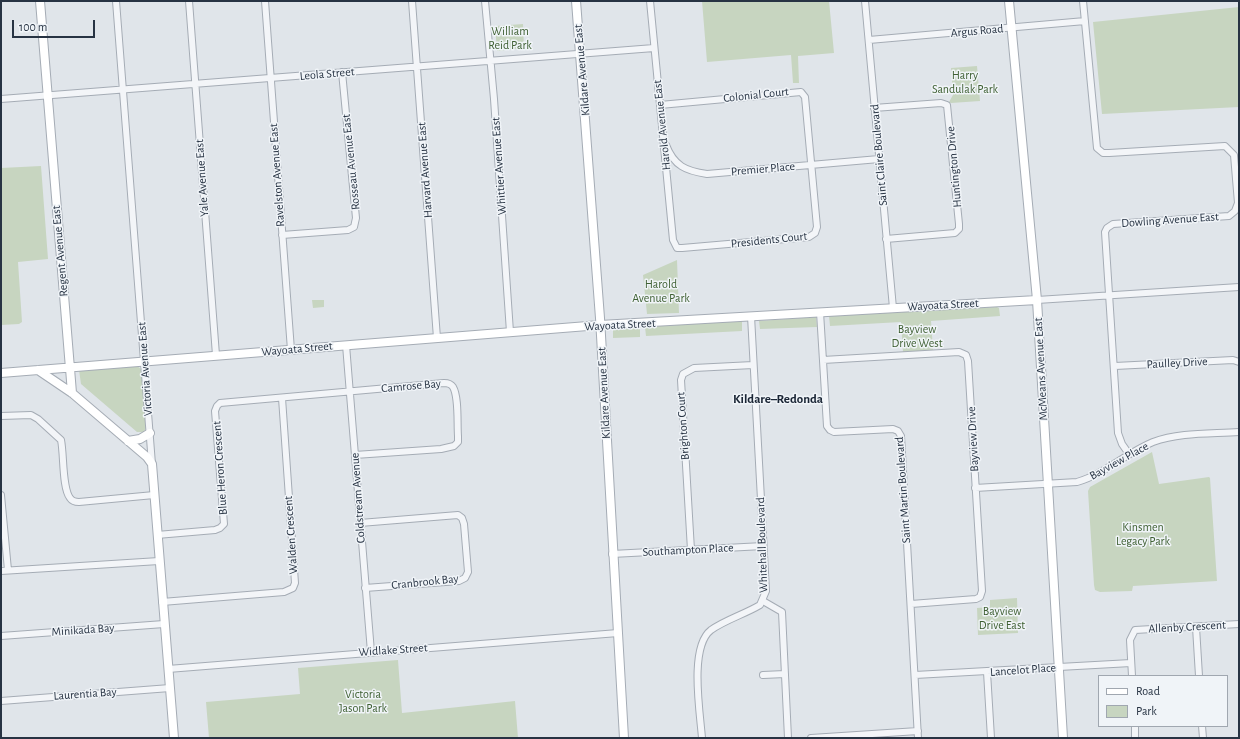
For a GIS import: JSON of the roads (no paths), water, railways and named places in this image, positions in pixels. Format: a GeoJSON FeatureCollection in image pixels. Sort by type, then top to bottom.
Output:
{"type":"FeatureCollection","features":[{"type":"Feature","properties":{"kind":"street","name":"Regent Avenue East"},"geometry":{"type":"LineString","coordinates":[[40,1],[72,393]]}},
{"type":"Feature","properties":{"kind":"street","name":"Victoria Avenue East"},"geometry":{"type":"LineString","coordinates":[[116,1],[145,362],[162,602],[174,738]]}},
{"type":"Feature","properties":{"kind":"street","name":"Yale Avenue East"},"geometry":{"type":"LineString","coordinates":[[189,1],[216,355]]}},
{"type":"Feature","properties":{"kind":"street","name":"Ravelston Avenue East"},"geometry":{"type":"LineString","coordinates":[[265,1],[291,350]]}},
{"type":"Feature","properties":{"kind":"street","name":"Harvard Avenue East"},"geometry":{"type":"LineString","coordinates":[[412,1],[437,338]]}},
{"type":"Feature","properties":{"kind":"street","name":"Whittier Avenue East"},"geometry":{"type":"LineString","coordinates":[[485,1],[510,332]]}},
{"type":"Feature","properties":{"kind":"street","name":"Kildare Avenue East"},"geometry":{"type":"LineString","coordinates":[[576,1],[600,325],[612,554],[624,738]]}},
{"type":"Feature","properties":{"kind":"street","name":"Harold Avenue East"},"geometry":{"type":"LineString","coordinates":[[650,1],[673,240],[677,248]]}},
{"type":"Feature","properties":{"kind":"street","name":"Saint Claire Boulevard"},"geometry":{"type":"LineString","coordinates":[[865,1],[893,308]]}},
{"type":"Feature","properties":{"kind":"street","name":"McMeans Avenue East"},"geometry":{"type":"LineString","coordinates":[[1009,1],[1037,300],[1063,738]]}},
{"type":"Feature","properties":{"kind":"street","name":"Dowling Avenue East"},"geometry":{"type":"LineString","coordinates":[[1083,1],[1097,148],[1102,153],[1108,153],[1225,146],[1234,155],[1237,208],[1229,216],[1113,224],[1107,228],[1105,232],[1115,366],[1118,434],[1122,444],[1129,454]]}},
{"type":"Feature","properties":{"kind":"street","name":"Argus Road"},"geometry":{"type":"LineString","coordinates":[[868,40],[1085,21]]}},
{"type":"Feature","properties":{"kind":"street","name":"Leola Street"},"geometry":{"type":"LineString","coordinates":[[1,99],[654,48]]}},
{"type":"Feature","properties":{"kind":"street","name":"Rosseau Avenue East"},"geometry":{"type":"LineString","coordinates":[[282,235],[348,230],[354,227],[356,218],[342,72]]}},
{"type":"Feature","properties":{"kind":"street","name":"Colonial Court"},"geometry":{"type":"LineString","coordinates":[[660,105],[801,92],[805,98],[812,165]]}},
{"type":"Feature","properties":{"kind":"street","name":"Huntington Drive"},"geometry":{"type":"LineString","coordinates":[[874,108],[942,103],[947,105],[959,216],[959,229],[955,233],[886,239]]}},
{"type":"Feature","properties":{"kind":"street","name":"Premier Place"},"geometry":{"type":"LineString","coordinates":[[664,139],[670,155],[678,165],[690,171],[707,174],[879,159]]}},
{"type":"Feature","properties":{"kind":"street","name":"Presidents Court"},"geometry":{"type":"LineString","coordinates":[[677,248],[810,236],[815,233],[817,227],[812,165]]}},
{"type":"Feature","properties":{"kind":"street","name":"Wayoata Street"},"geometry":{"type":"LineString","coordinates":[[1,372],[145,362],[216,355],[600,325],[1239,287]]}},
{"type":"Feature","properties":{"kind":"street","name":"Saint Martin Boulevard"},"geometry":{"type":"LineString","coordinates":[[820,312],[827,426],[834,432],[893,429],[898,431],[901,436],[918,735]]}},
{"type":"Feature","properties":{"kind":"street","name":"Whitehall Boulevard"},"geometry":{"type":"LineString","coordinates":[[702,738],[697,661],[702,640],[712,630],[754,608],[763,601],[766,592],[751,316]]}},
{"type":"Feature","properties":{"kind":"street","name":"Coldstream Avenue"},"geometry":{"type":"LineString","coordinates":[[346,345],[371,652]]}},
{"type":"Feature","properties":{"kind":"street","name":"Bayview Drive"},"geometry":{"type":"LineString","coordinates":[[823,360],[959,352],[966,355],[968,361],[982,591],[980,597],[976,599],[911,604]]}},
{"type":"Feature","properties":{"kind":"street","name":"Paulley Drive"},"geometry":{"type":"LineString","coordinates":[[1115,366],[1233,360],[1239,362]]}},
{"type":"Feature","properties":{"kind":"street","name":"Brighton Court"},"geometry":{"type":"LineString","coordinates":[[691,550],[681,380],[683,374],[694,368],[753,365]]}},
{"type":"Feature","properties":{"kind":"street"},"geometry":{"type":"LineString","coordinates":[[38,370],[72,393],[128,441],[152,464]]}},
{"type":"Feature","properties":{"kind":"street","name":"Camrose Bay"},"geometry":{"type":"LineString","coordinates":[[350,392],[449,383],[453,387],[456,396],[458,442],[454,446],[441,449],[355,455]]}},
{"type":"Feature","properties":{"kind":"street","name":"Blue Heron Crescent"},"geometry":{"type":"LineString","coordinates":[[157,535],[215,530],[224,524],[215,411],[217,406],[225,402],[350,392]]}},
{"type":"Feature","properties":{"kind":"street","name":"Walden Crescent"},"geometry":{"type":"LineString","coordinates":[[162,602],[284,592],[293,588],[295,583],[282,398]]}},
{"type":"Feature","properties":{"kind":"street"},"geometry":{"type":"LineString","coordinates":[[1,416],[31,415],[62,440],[66,488],[70,498],[74,501],[79,502],[154,495]]}},
{"type":"Feature","properties":{"kind":"street","name":"Bayview Place"},"geometry":{"type":"LineString","coordinates":[[975,488],[1083,481],[1129,454],[1154,442],[1174,437],[1239,432]]}},
{"type":"Feature","properties":{"kind":"street"},"geometry":{"type":"LineString","coordinates":[[128,441],[140,439],[150,433]]}},
{"type":"Feature","properties":{"kind":"street"},"geometry":{"type":"LineString","coordinates":[[1,495],[4,571],[159,561]]}},
{"type":"Feature","properties":{"kind":"street","name":"Cranbrook Bay"},"geometry":{"type":"LineString","coordinates":[[360,523],[458,515],[462,518],[464,524],[468,565],[468,572],[465,578],[459,581],[365,588]]}},
{"type":"Feature","properties":{"kind":"street","name":"Southampton Place"},"geometry":{"type":"LineString","coordinates":[[612,554],[763,546]]}},
{"type":"Feature","properties":{"kind":"street"},"geometry":{"type":"LineString","coordinates":[[763,601],[782,612],[788,738]]}},
{"type":"Feature","properties":{"kind":"street","name":"Minikada Bay"},"geometry":{"type":"LineString","coordinates":[[1,636],[164,624]]}},
{"type":"Feature","properties":{"kind":"street","name":"Allenby Crescent"},"geometry":{"type":"LineString","coordinates":[[1132,675],[1130,640],[1135,630],[1239,624]]}},
{"type":"Feature","properties":{"kind":"street"},"geometry":{"type":"LineString","coordinates":[[1196,626],[1199,675]]}},
{"type":"Feature","properties":{"kind":"street","name":"Widlake Street"},"geometry":{"type":"LineString","coordinates":[[168,669],[618,633]]}},
{"type":"Feature","properties":{"kind":"street","name":"Lancelot Place"},"geometry":{"type":"LineString","coordinates":[[915,675],[1131,663]]}},
{"type":"Feature","properties":{"kind":"street"},"geometry":{"type":"LineString","coordinates":[[987,672],[991,738]]}},
{"type":"Feature","properties":{"kind":"street"},"geometry":{"type":"LineString","coordinates":[[764,675],[786,674]]}},
{"type":"Feature","properties":{"kind":"street","name":"Laurentia Bay"},"geometry":{"type":"LineString","coordinates":[[1,701],[170,688]]}},
{"type":"Feature","properties":{"kind":"street"},"geometry":{"type":"LineString","coordinates":[[1135,727],[1135,738]]}},
{"type":"Feature","properties":{"kind":"street"},"geometry":{"type":"LineString","coordinates":[[1202,727],[1203,738]]}},
{"type":"Feature","properties":{"kind":"street"},"geometry":{"type":"LineString","coordinates":[[811,738],[918,735]]}},
{"type":"Feature","properties":{"kind":"district","name":"Kildare–Redonda"},"geometry":{"type":"Point","coordinates":[778,399]}},
{"type":"Feature","properties":{"kind":"park label","name":"William Reid Park"},"geometry":{"type":"Point","coordinates":[510,38]}},
{"type":"Feature","properties":{"kind":"park label","name":"Harry Sandulak Park"},"geometry":{"type":"Point","coordinates":[965,82]}},
{"type":"Feature","properties":{"kind":"park label","name":"Harold Avenue Park"},"geometry":{"type":"Point","coordinates":[661,291]}},
{"type":"Feature","properties":{"kind":"park label","name":"Bayview Drive West"},"geometry":{"type":"Point","coordinates":[917,336]}},
{"type":"Feature","properties":{"kind":"park label","name":"Kinsmen Legacy Park"},"geometry":{"type":"Point","coordinates":[1143,534]}},
{"type":"Feature","properties":{"kind":"park label","name":"Bayview Drive East"},"geometry":{"type":"Point","coordinates":[1002,618]}},
{"type":"Feature","properties":{"kind":"park label","name":"Victoria Jason Park"},"geometry":{"type":"Point","coordinates":[363,701]}}]}
